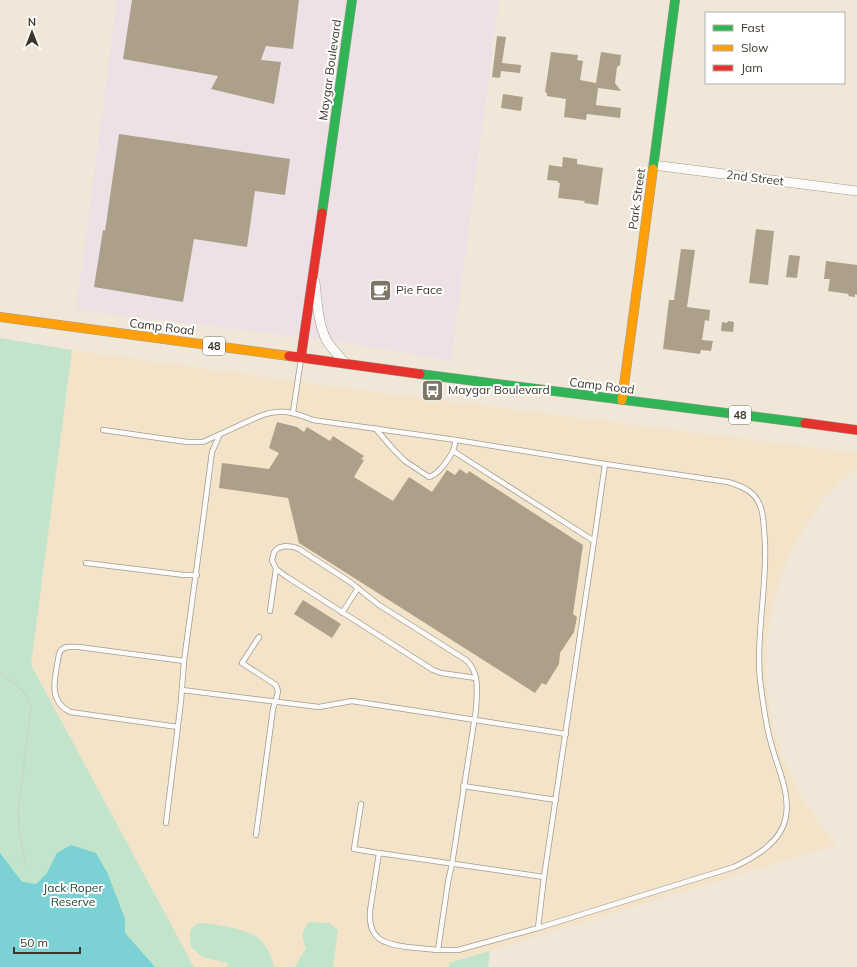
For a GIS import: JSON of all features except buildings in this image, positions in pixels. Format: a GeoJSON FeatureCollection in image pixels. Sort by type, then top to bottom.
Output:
{"type":"FeatureCollection","features":[{"type":"Feature","properties":{"kind":"main road","name":"Maygar Boulevard"},"geometry":{"type":"LineString","coordinates":[[301,358],[352,0]]}},
{"type":"Feature","properties":{"kind":"main road","name":"Park Street"},"geometry":{"type":"LineString","coordinates":[[622,400],[675,0]]}},
{"type":"Feature","properties":{"kind":"main road","name":"Camp Road"},"geometry":{"type":"LineString","coordinates":[[0,317],[126,335],[857,430]]}},
{"type":"Feature","properties":{"kind":"street","name":"2nd Street"},"geometry":{"type":"LineString","coordinates":[[653,165],[857,192]]}},
{"type":"Feature","properties":{"kind":"street"},"geometry":{"type":"LineString","coordinates":[[314,269],[317,305],[324,335],[345,363]]}},
{"type":"Feature","properties":{"kind":"lane"},"geometry":{"type":"LineString","coordinates":[[293,412],[301,358]]}},
{"type":"Feature","properties":{"kind":"lane"},"geometry":{"type":"LineString","coordinates":[[103,430],[188,442],[203,442],[269,413],[283,411],[293,412],[313,420],[456,440],[728,482],[742,486],[758,501],[762,511],[766,553],[759,652],[760,679],[770,742],[785,787],[787,802],[786,817],[782,830],[775,839],[751,859],[734,867],[538,928],[458,950],[438,950],[394,945],[379,940],[373,934],[369,919],[379,852]]}},
{"type":"Feature","properties":{"kind":"lane"},"geometry":{"type":"LineString","coordinates":[[375,428],[393,450],[405,461],[429,477],[433,476],[444,465],[453,451],[456,440]]}},
{"type":"Feature","properties":{"kind":"lane"},"geometry":{"type":"LineString","coordinates":[[166,823],[178,727],[184,661],[197,575],[212,452],[219,436]]}},
{"type":"Feature","properties":{"kind":"lane"},"geometry":{"type":"LineString","coordinates":[[453,451],[594,540]]}},
{"type":"Feature","properties":{"kind":"lane"},"geometry":{"type":"LineString","coordinates":[[538,928],[544,877],[605,464]]}},
{"type":"Feature","properties":{"kind":"lane"},"geometry":{"type":"LineString","coordinates":[[270,611],[276,569],[272,560],[275,550],[282,546],[294,547],[358,588],[379,605],[472,665],[478,690],[438,950]]}},
{"type":"Feature","properties":{"kind":"lane"},"geometry":{"type":"LineString","coordinates":[[86,563],[184,575],[197,575]]}},
{"type":"Feature","properties":{"kind":"lane"},"geometry":{"type":"LineString","coordinates":[[276,569],[342,613],[433,670],[441,673],[476,678]]}},
{"type":"Feature","properties":{"kind":"lane"},"geometry":{"type":"LineString","coordinates":[[342,613],[358,588]]}},
{"type":"Feature","properties":{"kind":"lane"},"geometry":{"type":"LineString","coordinates":[[256,835],[272,716],[278,691],[276,685],[242,663],[260,637]]}},
{"type":"Feature","properties":{"kind":"lane"},"geometry":{"type":"LineString","coordinates":[[178,727],[70,712],[61,706],[56,700],[54,690],[59,654],[60,651],[65,648],[78,647],[184,661]]}},
{"type":"Feature","properties":{"kind":"lane"},"geometry":{"type":"LineString","coordinates":[[182,690],[319,707],[352,701],[566,734]]}},
{"type":"Feature","properties":{"kind":"lane"},"geometry":{"type":"LineString","coordinates":[[463,786],[556,800]]}},
{"type":"Feature","properties":{"kind":"lane"},"geometry":{"type":"LineString","coordinates":[[360,804],[354,849],[544,877]]}},
{"type":"Feature","properties":{"kind":"path"},"geometry":{"type":"LineString","coordinates":[[0,674],[18,685],[29,699],[31,706],[18,812],[20,837],[26,864]]}},
{"type":"Feature","properties":{"kind":"shaded area"},"geometry":{"type":"Polygon","coordinates":[[[117,0],[499,0],[451,362],[344,342],[76,310],[117,0]]]}},
{"type":"Feature","properties":{"kind":"shaded area"},"geometry":{"type":"Polygon","coordinates":[[[72,350],[329,386],[857,453],[857,469],[842,480],[823,500],[808,522],[789,556],[780,579],[773,604],[768,634],[766,664],[770,710],[782,756],[802,798],[818,822],[837,845],[449,963],[449,967],[194,967],[31,665],[72,350]]]}},
{"type":"Feature","properties":{"kind":"green space","name":"Jack Roper Reserve"},"geometry":{"type":"Polygon","coordinates":[[[0,338],[72,350],[31,665],[194,967],[0,967],[0,338]]]}},
{"type":"Feature","properties":{"kind":"green space"},"geometry":{"type":"Polygon","coordinates":[[[309,922],[329,923],[338,930],[333,967],[295,967],[306,948],[303,935],[309,922]]]}},
{"type":"Feature","properties":{"kind":"green space"},"geometry":{"type":"Polygon","coordinates":[[[199,923],[230,927],[253,934],[266,947],[274,967],[227,967],[228,963],[202,957],[191,947],[190,939],[192,928],[199,923]]]}},
{"type":"Feature","properties":{"kind":"green space"},"geometry":{"type":"Polygon","coordinates":[[[490,951],[488,967],[449,967],[449,963],[490,951]]]}},
{"type":"Feature","properties":{"kind":"water"},"geometry":{"type":"Polygon","coordinates":[[[71,845],[96,853],[107,872],[125,919],[125,933],[155,967],[0,967],[0,853],[22,882],[36,884],[47,873],[57,853],[71,845]]]}},
{"type":"Feature","properties":{"kind":"traffic: fast"},"geometry":{"type":"LineString","coordinates":[[322,213],[352,0]]}},
{"type":"Feature","properties":{"kind":"traffic: fast"},"geometry":{"type":"LineString","coordinates":[[653,169],[675,0]]}},
{"type":"Feature","properties":{"kind":"traffic: fast"},"geometry":{"type":"LineString","coordinates":[[420,374],[805,423]]}},
{"type":"Feature","properties":{"kind":"traffic: slow"},"geometry":{"type":"LineString","coordinates":[[622,400],[653,169]]}},
{"type":"Feature","properties":{"kind":"traffic: slow"},"geometry":{"type":"LineString","coordinates":[[0,317],[289,356]]}},
{"type":"Feature","properties":{"kind":"traffic: jam"},"geometry":{"type":"LineString","coordinates":[[301,357],[322,213]]}},
{"type":"Feature","properties":{"kind":"traffic: jam"},"geometry":{"type":"LineString","coordinates":[[289,356],[420,374]]}},
{"type":"Feature","properties":{"kind":"traffic: jam"},"geometry":{"type":"LineString","coordinates":[[805,423],[857,430]]}},
{"type":"Feature","properties":{"kind":"place","name":"Pie Face"},"geometry":{"type":"Point","coordinates":[381,290]}},
{"type":"Feature","properties":{"kind":"place","name":"Maygar Boulevard"},"geometry":{"type":"Point","coordinates":[432,390]}}]}
